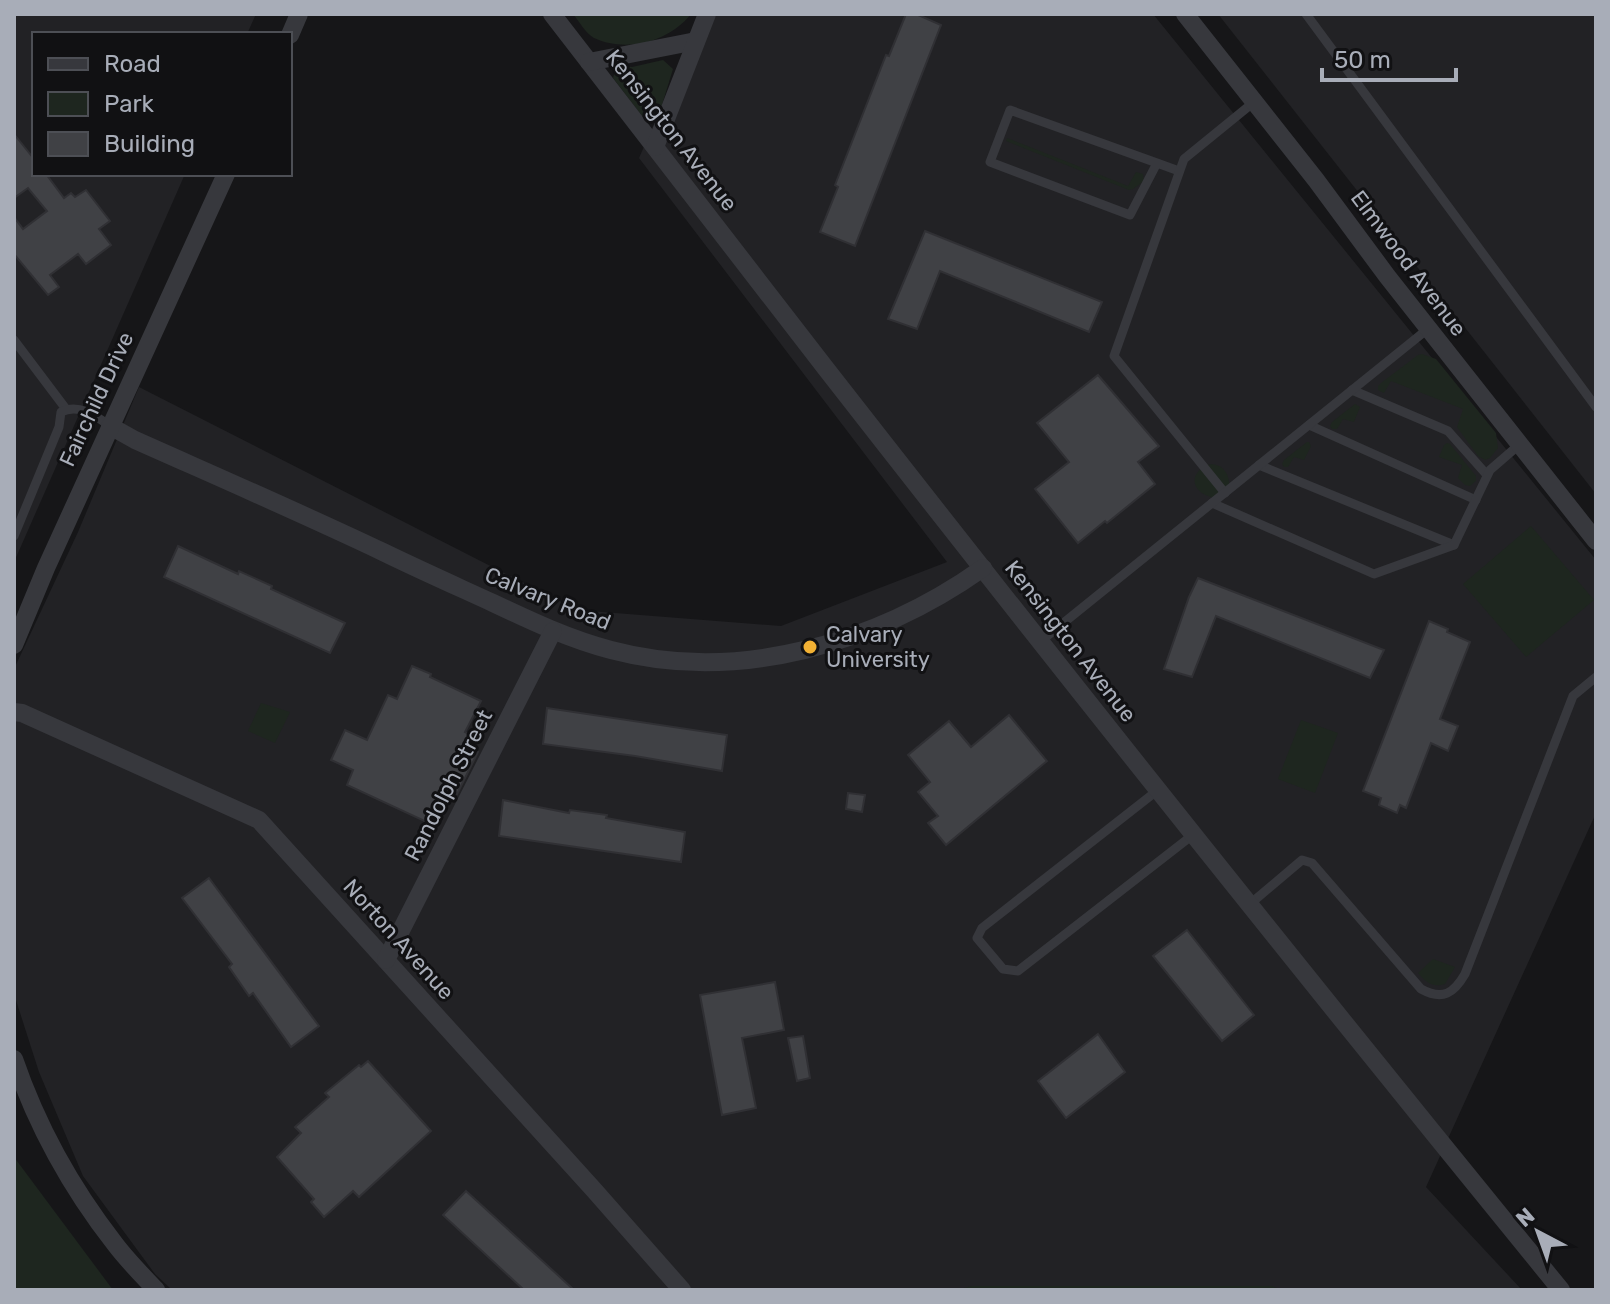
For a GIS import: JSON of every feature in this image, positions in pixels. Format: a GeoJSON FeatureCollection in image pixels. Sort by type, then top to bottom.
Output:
{"type":"FeatureCollection","features":[{"type":"Feature","properties":{"kind":"street","name":"Kensington Avenue"},"geometry":{"type":"LineString","coordinates":[[552,14],[1158,790],[1561,1290]]}},
{"type":"Feature","properties":{"kind":"street"},"geometry":{"type":"LineString","coordinates":[[655,147],[707,14]]}},
{"type":"Feature","properties":{"kind":"street","name":"Elmwood Avenue"},"geometry":{"type":"LineString","coordinates":[[1185,14],[1596,541]]}},
{"type":"Feature","properties":{"kind":"street"},"geometry":{"type":"LineString","coordinates":[[589,62],[696,41]]}},
{"type":"Feature","properties":{"kind":"street","name":"Fairchild Drive"},"geometry":{"type":"LineString","coordinates":[[14,645],[46,568],[225,176]]}},
{"type":"Feature","properties":{"kind":"street","name":"Calvary Road"},"geometry":{"type":"LineString","coordinates":[[110,426],[553,631],[611,650],[657,660],[722,661],[771,657],[812,649],[855,636],[957,586],[983,568]]}},
{"type":"Feature","properties":{"kind":"street","name":"Randolph Street"},"geometry":{"type":"LineString","coordinates":[[386,960],[553,631]]}},
{"type":"Feature","properties":{"kind":"street","name":"Norton Avenue"},"geometry":{"type":"LineString","coordinates":[[14,712],[259,820],[682,1290]]}},
{"type":"Feature","properties":{"kind":"street"},"geometry":{"type":"LineString","coordinates":[[14,1059],[37,1115],[71,1181],[117,1246],[156,1290]]}},
{"type":"Feature","properties":{"kind":"lane"},"geometry":{"type":"LineString","coordinates":[[1306,14],[1596,407]]}},
{"type":"Feature","properties":{"kind":"lane"},"geometry":{"type":"LineString","coordinates":[[1225,493],[1114,356],[1184,159],[1254,102]]}},
{"type":"Feature","properties":{"kind":"lane"},"geometry":{"type":"LineString","coordinates":[[1157,163],[1130,215],[990,162],[1010,110],[1157,163],[1179,171]]}},
{"type":"Feature","properties":{"kind":"lane"},"geometry":{"type":"LineString","coordinates":[[1041,641],[1429,328]]}},
{"type":"Feature","properties":{"kind":"lane"},"geometry":{"type":"LineString","coordinates":[[14,340],[66,409]]}},
{"type":"Feature","properties":{"kind":"lane"},"geometry":{"type":"LineString","coordinates":[[1352,390],[1448,431],[1487,475]]}},
{"type":"Feature","properties":{"kind":"lane"},"geometry":{"type":"LineString","coordinates":[[14,536],[59,427],[61,412],[82,409],[110,426]]}},
{"type":"Feature","properties":{"kind":"lane"},"geometry":{"type":"LineString","coordinates":[[1309,425],[1476,500]]}},
{"type":"Feature","properties":{"kind":"lane"},"geometry":{"type":"LineString","coordinates":[[1212,503],[1374,574],[1454,545],[1490,470],[1520,444]]}},
{"type":"Feature","properties":{"kind":"lane"},"geometry":{"type":"LineString","coordinates":[[1259,465],[1454,545]]}},
{"type":"Feature","properties":{"kind":"lane"},"geometry":{"type":"LineString","coordinates":[[1250,904],[1302,860],[1312,863],[1421,989],[1430,994],[1449,993],[1465,974],[1573,696],[1596,677]]}},
{"type":"Feature","properties":{"kind":"lane"},"geometry":{"type":"LineString","coordinates":[[1158,790],[982,928],[977,938],[1003,969],[1018,971],[1194,834]]}},
{"type":"Feature","properties":{"kind":"shaded area"},"geometry":{"type":"Polygon","coordinates":[[[14,14],[256,14],[248,32],[32,32],[32,176],[184,176],[14,562],[14,14]]]}},
{"type":"Feature","properties":{"kind":"shaded area","name":"Calvary University"},"geometry":{"type":"Polygon","coordinates":[[[707,14],[1153,14],[1596,560],[1596,813],[1426,1187],[1522,1290],[172,1290],[155,1274],[83,1176],[39,1072],[14,994],[14,669],[78,532],[139,387],[577,610],[781,626],[947,562],[639,158],[707,14]]]}},
{"type":"Feature","properties":{"kind":"shaded area"},"geometry":{"type":"Polygon","coordinates":[[[1218,14],[1596,14],[1596,494],[1218,14]]]}},
{"type":"Feature","properties":{"kind":"green space"},"geometry":{"type":"Polygon","coordinates":[[[573,14],[691,14],[682,24],[659,38],[620,45],[594,38],[573,14]]]}},
{"type":"Feature","properties":{"kind":"green space"},"geometry":{"type":"Polygon","coordinates":[[[663,60],[673,69],[661,108],[652,118],[642,116],[613,78],[615,71],[621,66],[632,67],[663,60]]]}},
{"type":"Feature","properties":{"kind":"green space"},"geometry":{"type":"Polygon","coordinates":[[[1007,138],[1128,186],[1136,172],[1143,174],[1144,181],[1129,190],[1006,141],[1007,138]]]}},
{"type":"Feature","properties":{"kind":"green space"},"geometry":{"type":"Polygon","coordinates":[[[1422,354],[1436,359],[1496,433],[1498,448],[1490,458],[1485,460],[1478,456],[1457,427],[1463,409],[1391,381],[1384,393],[1378,390],[1381,383],[1422,354]]]}},
{"type":"Feature","properties":{"kind":"green space"},"geometry":{"type":"Polygon","coordinates":[[[1355,404],[1360,407],[1354,422],[1343,419],[1337,429],[1332,429],[1332,422],[1355,404]]]}},
{"type":"Feature","properties":{"kind":"green space"},"geometry":{"type":"Polygon","coordinates":[[[1307,442],[1311,446],[1304,460],[1294,457],[1288,467],[1284,467],[1284,460],[1307,442]]]}},
{"type":"Feature","properties":{"kind":"green space"},"geometry":{"type":"Polygon","coordinates":[[[1447,443],[1476,476],[1476,481],[1470,486],[1458,478],[1462,465],[1439,457],[1447,443]]]}},
{"type":"Feature","properties":{"kind":"green space"},"geometry":{"type":"Polygon","coordinates":[[[1211,464],[1223,469],[1228,478],[1229,487],[1217,498],[1202,493],[1195,483],[1197,472],[1211,464]]]}},
{"type":"Feature","properties":{"kind":"green space"},"geometry":{"type":"Polygon","coordinates":[[[1531,526],[1594,600],[1526,657],[1463,584],[1531,526]]]}},
{"type":"Feature","properties":{"kind":"green space"},"geometry":{"type":"Polygon","coordinates":[[[261,703],[290,712],[275,743],[248,731],[261,703]]]}},
{"type":"Feature","properties":{"kind":"green space"},"geometry":{"type":"Polygon","coordinates":[[[1301,720],[1338,733],[1315,793],[1278,779],[1301,720]]]}},
{"type":"Feature","properties":{"kind":"green space"},"geometry":{"type":"Polygon","coordinates":[[[1433,959],[1455,967],[1445,984],[1430,983],[1418,973],[1433,959]]]}},
{"type":"Feature","properties":{"kind":"green space"},"geometry":{"type":"Polygon","coordinates":[[[14,1157],[113,1290],[14,1290],[14,1157]]]}},
{"type":"Feature","properties":{"kind":"green space"},"geometry":{"type":"Polygon","coordinates":[[[972,1286],[1272,1286],[1282,1290],[956,1290],[972,1286]]]}},
{"type":"Feature","properties":{"kind":"building"},"geometry":{"type":"Polygon","coordinates":[[[906,14],[916,14],[941,25],[855,246],[820,232],[886,55],[889,56],[906,14]]]}},
{"type":"Feature","properties":{"kind":"building"},"geometry":{"type":"Polygon","coordinates":[[[14,134],[32,156],[32,176],[48,176],[64,198],[71,193],[75,197],[86,190],[110,221],[99,229],[111,245],[86,264],[78,254],[50,275],[59,287],[48,295],[14,254],[14,217],[23,229],[47,211],[28,188],[14,198],[14,134]]]}},
{"type":"Feature","properties":{"kind":"building"},"geometry":{"type":"Polygon","coordinates":[[[925,231],[1102,302],[1089,332],[940,271],[917,329],[888,319],[925,231]]]}},
{"type":"Feature","properties":{"kind":"building"},"geometry":{"type":"Polygon","coordinates":[[[1098,375],[1159,446],[1138,462],[1155,484],[1078,543],[1035,489],[1069,462],[1037,423],[1098,375]]]}},
{"type":"Feature","properties":{"kind":"building"},"geometry":{"type":"Polygon","coordinates":[[[178,546],[272,586],[271,589],[345,623],[330,653],[164,577],[178,546]]]}},
{"type":"Feature","properties":{"kind":"building"},"geometry":{"type":"Polygon","coordinates":[[[1198,578],[1384,650],[1370,678],[1216,616],[1192,677],[1164,669],[1198,578]]]}},
{"type":"Feature","properties":{"kind":"building"},"geometry":{"type":"Polygon","coordinates":[[[1429,621],[1470,642],[1440,719],[1458,726],[1448,751],[1431,743],[1406,808],[1400,805],[1397,813],[1379,805],[1381,798],[1363,791],[1429,621]]]}},
{"type":"Feature","properties":{"kind":"building"},"geometry":{"type":"Polygon","coordinates":[[[412,666],[481,701],[465,732],[475,737],[470,748],[478,752],[457,794],[450,790],[433,825],[347,785],[353,770],[331,760],[345,730],[367,740],[388,695],[397,699],[412,666]]]}},
{"type":"Feature","properties":{"kind":"building"},"geometry":{"type":"Polygon","coordinates":[[[547,708],[727,735],[722,771],[543,744],[547,708]]]}},
{"type":"Feature","properties":{"kind":"building"},"geometry":{"type":"Polygon","coordinates":[[[1009,715],[1047,761],[946,845],[928,823],[938,816],[918,792],[930,782],[908,755],[949,721],[971,747],[1009,715]]]}},
{"type":"Feature","properties":{"kind":"building"},"geometry":{"type":"Polygon","coordinates":[[[848,793],[865,795],[862,812],[846,809],[848,793]]]}},
{"type":"Feature","properties":{"kind":"building"},"geometry":{"type":"Polygon","coordinates":[[[503,800],[569,813],[570,810],[607,815],[606,818],[685,832],[681,862],[499,836],[503,800]]]}},
{"type":"Feature","properties":{"kind":"building"},"geometry":{"type":"Polygon","coordinates":[[[209,878],[319,1026],[291,1047],[253,993],[249,996],[229,967],[232,964],[182,898],[209,878]]]}},
{"type":"Feature","properties":{"kind":"building"},"geometry":{"type":"Polygon","coordinates":[[[1187,930],[1254,1015],[1222,1041],[1153,956],[1187,930]]]}},
{"type":"Feature","properties":{"kind":"building"},"geometry":{"type":"Polygon","coordinates":[[[775,982],[784,1030],[742,1038],[756,1108],[722,1115],[700,995],[775,982]]]}},
{"type":"Feature","properties":{"kind":"building"},"geometry":{"type":"Polygon","coordinates":[[[1098,1034],[1125,1072],[1066,1118],[1038,1081],[1098,1034]]]}},
{"type":"Feature","properties":{"kind":"building"},"geometry":{"type":"Polygon","coordinates":[[[803,1036],[810,1078],[797,1081],[788,1038],[803,1036]]]}},
{"type":"Feature","properties":{"kind":"building"},"geometry":{"type":"Polygon","coordinates":[[[368,1061],[431,1131],[359,1197],[353,1191],[324,1217],[311,1202],[314,1199],[277,1157],[301,1133],[295,1127],[329,1097],[325,1093],[368,1061]]]}},
{"type":"Feature","properties":{"kind":"building"},"geometry":{"type":"Polygon","coordinates":[[[466,1191],[574,1290],[524,1290],[443,1215],[466,1191]]]}},
{"type":"Feature","properties":{"kind":"place","name":"Calvary University"},"geometry":{"type":"Point","coordinates":[810,647]}}]}
